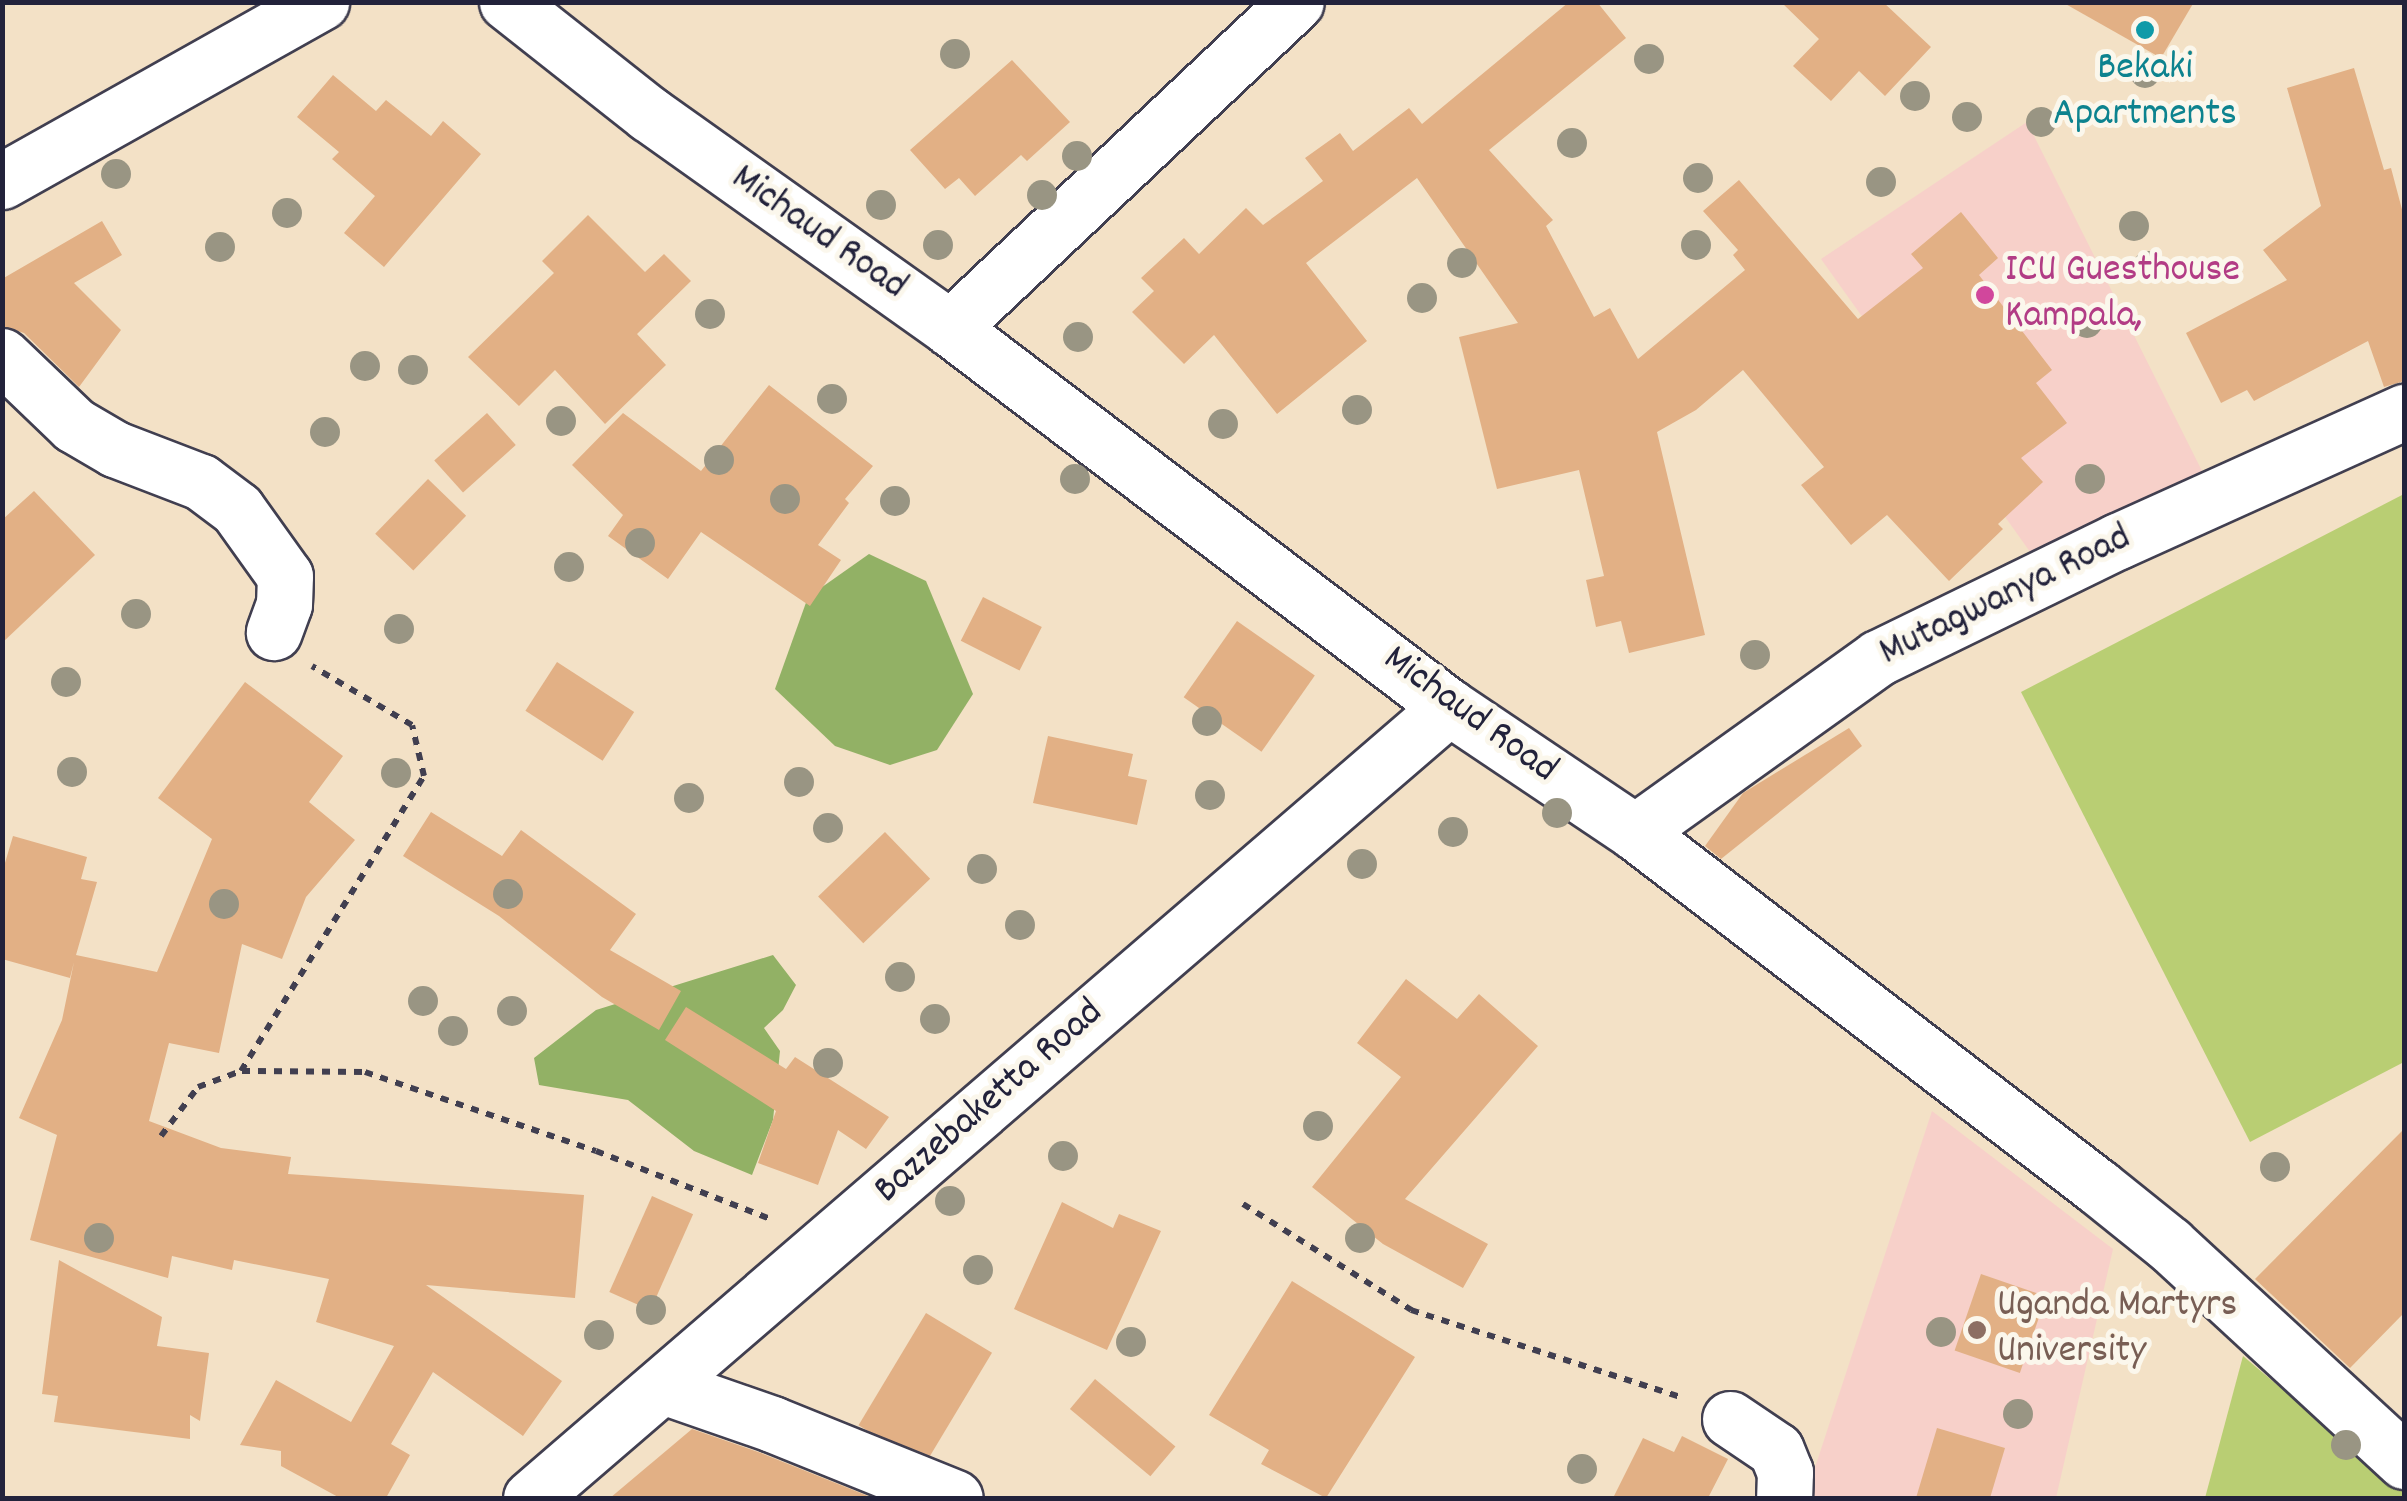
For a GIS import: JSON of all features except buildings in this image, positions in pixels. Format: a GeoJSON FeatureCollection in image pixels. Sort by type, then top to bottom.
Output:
{"type":"FeatureCollection","features":[{"type":"Feature","properties":{"kind":"street"},"geometry":{"type":"LineString","coordinates":[[2,181],[322,2]]}},
{"type":"Feature","properties":{"kind":"street","name":"Michaud Road"},"geometry":{"type":"LineString","coordinates":[[507,2],[649,114],[950,328],[1449,708],[1635,832],[2168,1244],[2404,1461]]}},
{"type":"Feature","properties":{"kind":"street"},"geometry":{"type":"LineString","coordinates":[[950,328],[1296,2]]}},
{"type":"Feature","properties":{"kind":"street"},"geometry":{"type":"LineString","coordinates":[[2,356],[74,425],[114,449],[201,482],[237,509],[285,576],[284,604],[274,632]]}},
{"type":"Feature","properties":{"kind":"street","name":"Mutagwanya Road"},"geometry":{"type":"LineString","coordinates":[[1635,832],[1878,658],[2118,541],[2404,412]]}},
{"type":"Feature","properties":{"kind":"street","name":"Bazzebaketta Road"},"geometry":{"type":"LineString","coordinates":[[532,1498],[1449,708]]}},
{"type":"Feature","properties":{"kind":"street"},"geometry":{"type":"LineString","coordinates":[[663,1386],[772,1424],[954,1498]]}},
{"type":"Feature","properties":{"kind":"street"},"geometry":{"type":"LineString","coordinates":[[1730,1419],[1776,1450],[1785,1472],[1784,1498]]}},
{"type":"Feature","properties":{"kind":"path"},"geometry":{"type":"LineString","coordinates":[[241,1071],[424,776],[412,725],[324,677],[274,632]]}},
{"type":"Feature","properties":{"kind":"path"},"geometry":{"type":"LineString","coordinates":[[162,1136],[198,1088],[241,1071],[364,1072],[596,1151],[827,1242]]}},
{"type":"Feature","properties":{"kind":"path"},"geometry":{"type":"LineString","coordinates":[[1243,1204],[1411,1310],[1617,1374],[1730,1419]]}},
{"type":"Feature","properties":{"kind":"shaded area"},"geometry":{"type":"Polygon","coordinates":[[[2027,122],[2206,479],[2033,556],[1821,259],[2027,122]]]}},
{"type":"Feature","properties":{"kind":"shaded area","name":"Uganda Martyrs University"},"geometry":{"type":"Polygon","coordinates":[[[1932,1111],[2113,1249],[2056,1498],[1805,1498],[1932,1111]]]}},
{"type":"Feature","properties":{"kind":"green space"},"geometry":{"type":"Polygon","coordinates":[[[2404,494],[2404,1062],[2250,1142],[2021,692],[2404,494]]]}},
{"type":"Feature","properties":{"kind":"green space"},"geometry":{"type":"Polygon","coordinates":[[[869,554],[926,581],[973,694],[937,750],[890,765],[835,746],[775,689],[808,597],[869,554]]]}},
{"type":"Feature","properties":{"kind":"green space"},"geometry":{"type":"Polygon","coordinates":[[[773,955],[796,985],[783,1010],[764,1028],[780,1051],[773,1120],[752,1175],[694,1151],[628,1100],[539,1085],[534,1058],[596,1010],[773,955]]]}},
{"type":"Feature","properties":{"kind":"green space"},"geometry":{"type":"Polygon","coordinates":[[[2243,1356],[2404,1492],[2404,1498],[2205,1498],[2243,1356]]]}},
{"type":"Feature","properties":{"kind":"place","name":"Bekaki Apartments"},"geometry":{"type":"Point","coordinates":[2145,30]}},
{"type":"Feature","properties":{"kind":"place","name":"ICU Guesthouse Kampala,"},"geometry":{"type":"Point","coordinates":[1985,295]}},
{"type":"Feature","properties":{"kind":"place","name":"Uganda Martyrs University"},"geometry":{"type":"Point","coordinates":[1977,1330]}}]}
